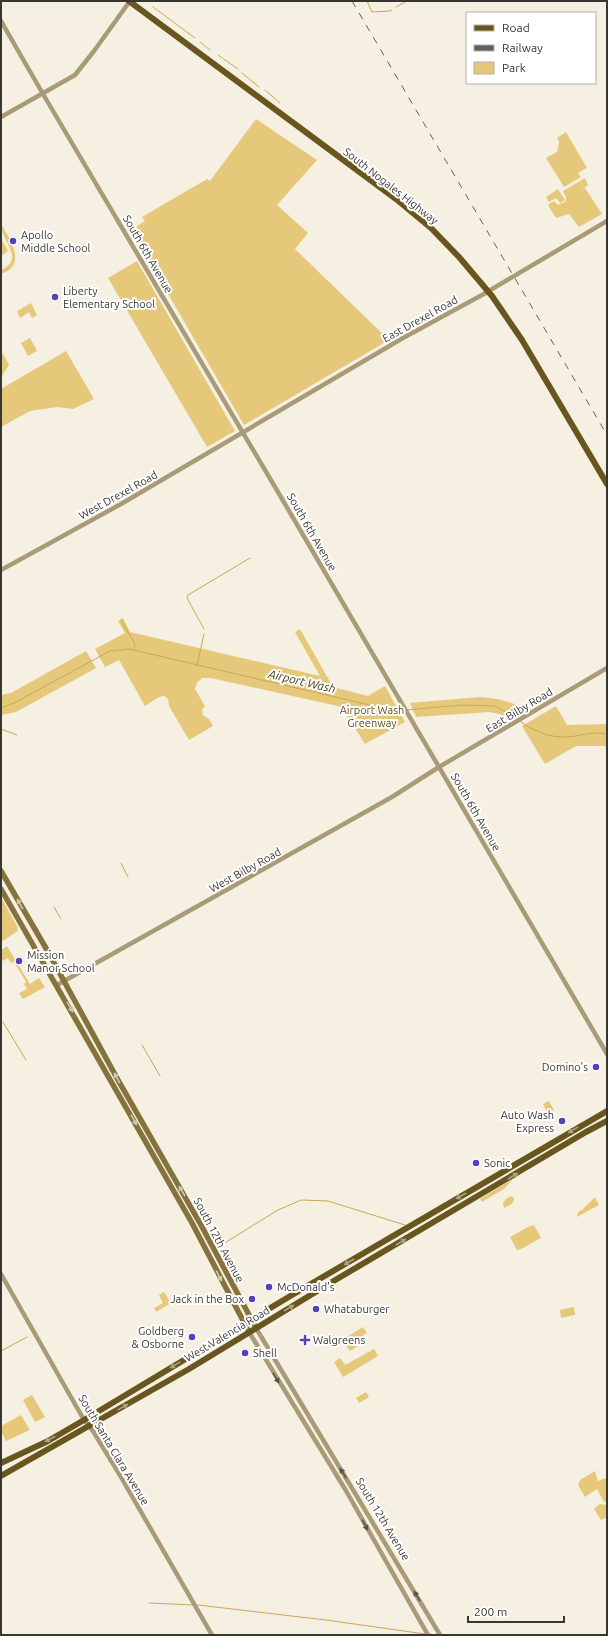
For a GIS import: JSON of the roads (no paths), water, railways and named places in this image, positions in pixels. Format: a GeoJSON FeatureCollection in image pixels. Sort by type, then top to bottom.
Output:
{"type":"FeatureCollection","features":[{"type":"Feature","properties":{"kind":"main road","name":"South Nogales Highway"},"geometry":{"type":"LineString","coordinates":[[129,1],[414,213],[431,228],[459,257],[510,320],[607,484]]}},
{"type":"Feature","properties":{"kind":"main road","name":"South 12th Avenue"},"geometry":{"type":"LineString","coordinates":[[1,871],[65,981],[118,1080],[191,1207],[256,1328]]}},
{"type":"Feature","properties":{"kind":"main road","name":"South 12th Avenue"},"geometry":{"type":"LineString","coordinates":[[1,889],[195,1228],[249,1332]]}},
{"type":"Feature","properties":{"kind":"main road"},"geometry":{"type":"LineString","coordinates":[[24,928],[32,924]]}},
{"type":"Feature","properties":{"kind":"main road","name":"West Valencia Road"},"geometry":{"type":"LineString","coordinates":[[1,1463],[48,1441],[244,1323],[607,1111]]}},
{"type":"Feature","properties":{"kind":"main road","name":"West Valencia Road"},"geometry":{"type":"LineString","coordinates":[[1,1476],[189,1369],[337,1279],[607,1121]]}},
{"type":"Feature","properties":{"kind":"main road"},"geometry":{"type":"LineString","coordinates":[[418,1222],[422,1229]]}},
{"type":"Feature","properties":{"kind":"main road"},"geometry":{"type":"LineString","coordinates":[[209,1255],[215,1261],[219,1260]]}},
{"type":"Feature","properties":{"kind":"main road"},"geometry":{"type":"LineString","coordinates":[[333,1272],[337,1279]]}},
{"type":"Feature","properties":{"kind":"street"},"geometry":{"type":"LineString","coordinates":[[1,117],[75,75],[94,52],[129,1]]}},
{"type":"Feature","properties":{"kind":"street","name":"South 6th Avenue"},"geometry":{"type":"LineString","coordinates":[[1,20],[242,434],[275,487],[607,1054]]}},
{"type":"Feature","properties":{"kind":"street","name":"East Drexel Road"},"geometry":{"type":"LineString","coordinates":[[242,434],[402,338],[488,291],[607,221]]}},
{"type":"Feature","properties":{"kind":"street","name":"West Drexel Road"},"geometry":{"type":"LineString","coordinates":[[1,570],[121,504],[242,434]]}},
{"type":"Feature","properties":{"kind":"street","name":"East Bilby Road"},"geometry":{"type":"LineString","coordinates":[[439,767],[607,668]]}},
{"type":"Feature","properties":{"kind":"street","name":"West Bilby Road"},"geometry":{"type":"LineString","coordinates":[[57,985],[379,805],[439,767]]}},
{"type":"Feature","properties":{"kind":"street","name":"South Santa Clara Avenue"},"geometry":{"type":"LineString","coordinates":[[1,1274],[84,1420],[118,1472],[212,1635]]}},
{"type":"Feature","properties":{"kind":"street","name":"South 12th Avenue"},"geometry":{"type":"LineString","coordinates":[[256,1328],[439,1633]]}},
{"type":"Feature","properties":{"kind":"street","name":"South 12th Avenue"},"geometry":{"type":"LineString","coordinates":[[249,1332],[345,1489],[428,1635]]}},
{"type":"Feature","properties":{"kind":"waterway"},"geometry":{"type":"LineString","coordinates":[[367,1],[372,12],[392,10]]}},
{"type":"Feature","properties":{"kind":"waterway"},"geometry":{"type":"LineString","coordinates":[[396,7],[407,1]]}},
{"type":"Feature","properties":{"kind":"waterway"},"geometry":{"type":"LineString","coordinates":[[153,7],[195,38]]}},
{"type":"Feature","properties":{"kind":"waterway"},"geometry":{"type":"LineString","coordinates":[[200,42],[210,50]]}},
{"type":"Feature","properties":{"kind":"waterway"},"geometry":{"type":"LineString","coordinates":[[218,55],[238,69]]}},
{"type":"Feature","properties":{"kind":"waterway"},"geometry":{"type":"LineString","coordinates":[[242,73],[259,87]]}},
{"type":"Feature","properties":{"kind":"waterway"},"geometry":{"type":"LineString","coordinates":[[265,90],[280,103]]}},
{"type":"Feature","properties":{"kind":"waterway"},"geometry":{"type":"LineString","coordinates":[[204,629],[187,598],[188,595],[250,558]]}},
{"type":"Feature","properties":{"kind":"waterway"},"geometry":{"type":"LineString","coordinates":[[121,620],[135,644],[134,649]]}},
{"type":"Feature","properties":{"kind":"waterway"},"geometry":{"type":"LineString","coordinates":[[197,665],[204,634]]}},
{"type":"Feature","properties":{"kind":"waterway","name":"Airport Wash"},"geometry":{"type":"LineString","coordinates":[[1,708],[14,703],[110,651],[129,649],[391,710],[403,710]]}},
{"type":"Feature","properties":{"kind":"waterway","name":"Airport Wash"},"geometry":{"type":"LineString","coordinates":[[406,710],[462,705],[495,706],[517,719]]}},
{"type":"Feature","properties":{"kind":"waterway","name":"Airport Wash"},"geometry":{"type":"LineString","coordinates":[[520,721],[536,731],[554,736],[567,737],[591,733],[607,734]]}},
{"type":"Feature","properties":{"kind":"waterway"},"geometry":{"type":"LineString","coordinates":[[1,729],[17,735]]}},
{"type":"Feature","properties":{"kind":"waterway"},"geometry":{"type":"LineString","coordinates":[[121,863],[128,877]]}},
{"type":"Feature","properties":{"kind":"waterway"},"geometry":{"type":"LineString","coordinates":[[54,907],[61,919]]}},
{"type":"Feature","properties":{"kind":"waterway"},"geometry":{"type":"LineString","coordinates":[[3,1022],[26,1060]]}},
{"type":"Feature","properties":{"kind":"waterway"},"geometry":{"type":"LineString","coordinates":[[142,1045],[160,1076]]}},
{"type":"Feature","properties":{"kind":"waterway"},"geometry":{"type":"LineString","coordinates":[[218,1247],[278,1210],[301,1200],[328,1201],[405,1225]]}},
{"type":"Feature","properties":{"kind":"waterway"},"geometry":{"type":"LineString","coordinates":[[1,1351],[27,1337]]}},
{"type":"Feature","properties":{"kind":"waterway"},"geometry":{"type":"LineString","coordinates":[[149,1603],[193,1605]]}},
{"type":"Feature","properties":{"kind":"waterway"},"geometry":{"type":"LineString","coordinates":[[198,1605],[326,1620],[425,1634]]}},
{"type":"Feature","properties":{"kind":"waterway"},"geometry":{"type":"LineString","coordinates":[[430,1634],[436,1635]]}},
{"type":"Feature","properties":{"kind":"railway"},"geometry":{"type":"LineString","coordinates":[[352,1],[607,435]]}},
{"type":"Feature","properties":{"kind":"place","name":"Apollo Middle School"},"geometry":{"type":"Point","coordinates":[13,241]}},
{"type":"Feature","properties":{"kind":"place","name":"Liberty Elementary School"},"geometry":{"type":"Point","coordinates":[55,297]}},
{"type":"Feature","properties":{"kind":"place","name":"Mission Manor School"},"geometry":{"type":"Point","coordinates":[19,961]}},
{"type":"Feature","properties":{"kind":"place","name":"Domino's"},"geometry":{"type":"Point","coordinates":[596,1067]}},
{"type":"Feature","properties":{"kind":"place","name":"Auto Wash Express"},"geometry":{"type":"Point","coordinates":[562,1121]}},
{"type":"Feature","properties":{"kind":"place","name":"Sonic"},"geometry":{"type":"Point","coordinates":[476,1163]}},
{"type":"Feature","properties":{"kind":"place","name":"McDonald's"},"geometry":{"type":"Point","coordinates":[269,1287]}},
{"type":"Feature","properties":{"kind":"place","name":"Jack in the Box"},"geometry":{"type":"Point","coordinates":[252,1299]}},
{"type":"Feature","properties":{"kind":"place","name":"Whataburger"},"geometry":{"type":"Point","coordinates":[316,1309]}},
{"type":"Feature","properties":{"kind":"place","name":"Goldberg & Osborne"},"geometry":{"type":"Point","coordinates":[192,1337]}},
{"type":"Feature","properties":{"kind":"place","name":"Walgreens"},"geometry":{"type":"Point","coordinates":[305,1340]}},
{"type":"Feature","properties":{"kind":"place","name":"Shell"},"geometry":{"type":"Point","coordinates":[245,1353]}},
{"type":"Feature","properties":{"kind":"park label","name":"Airport Wash Greenway"},"geometry":{"type":"Point","coordinates":[372,716]}}]}
